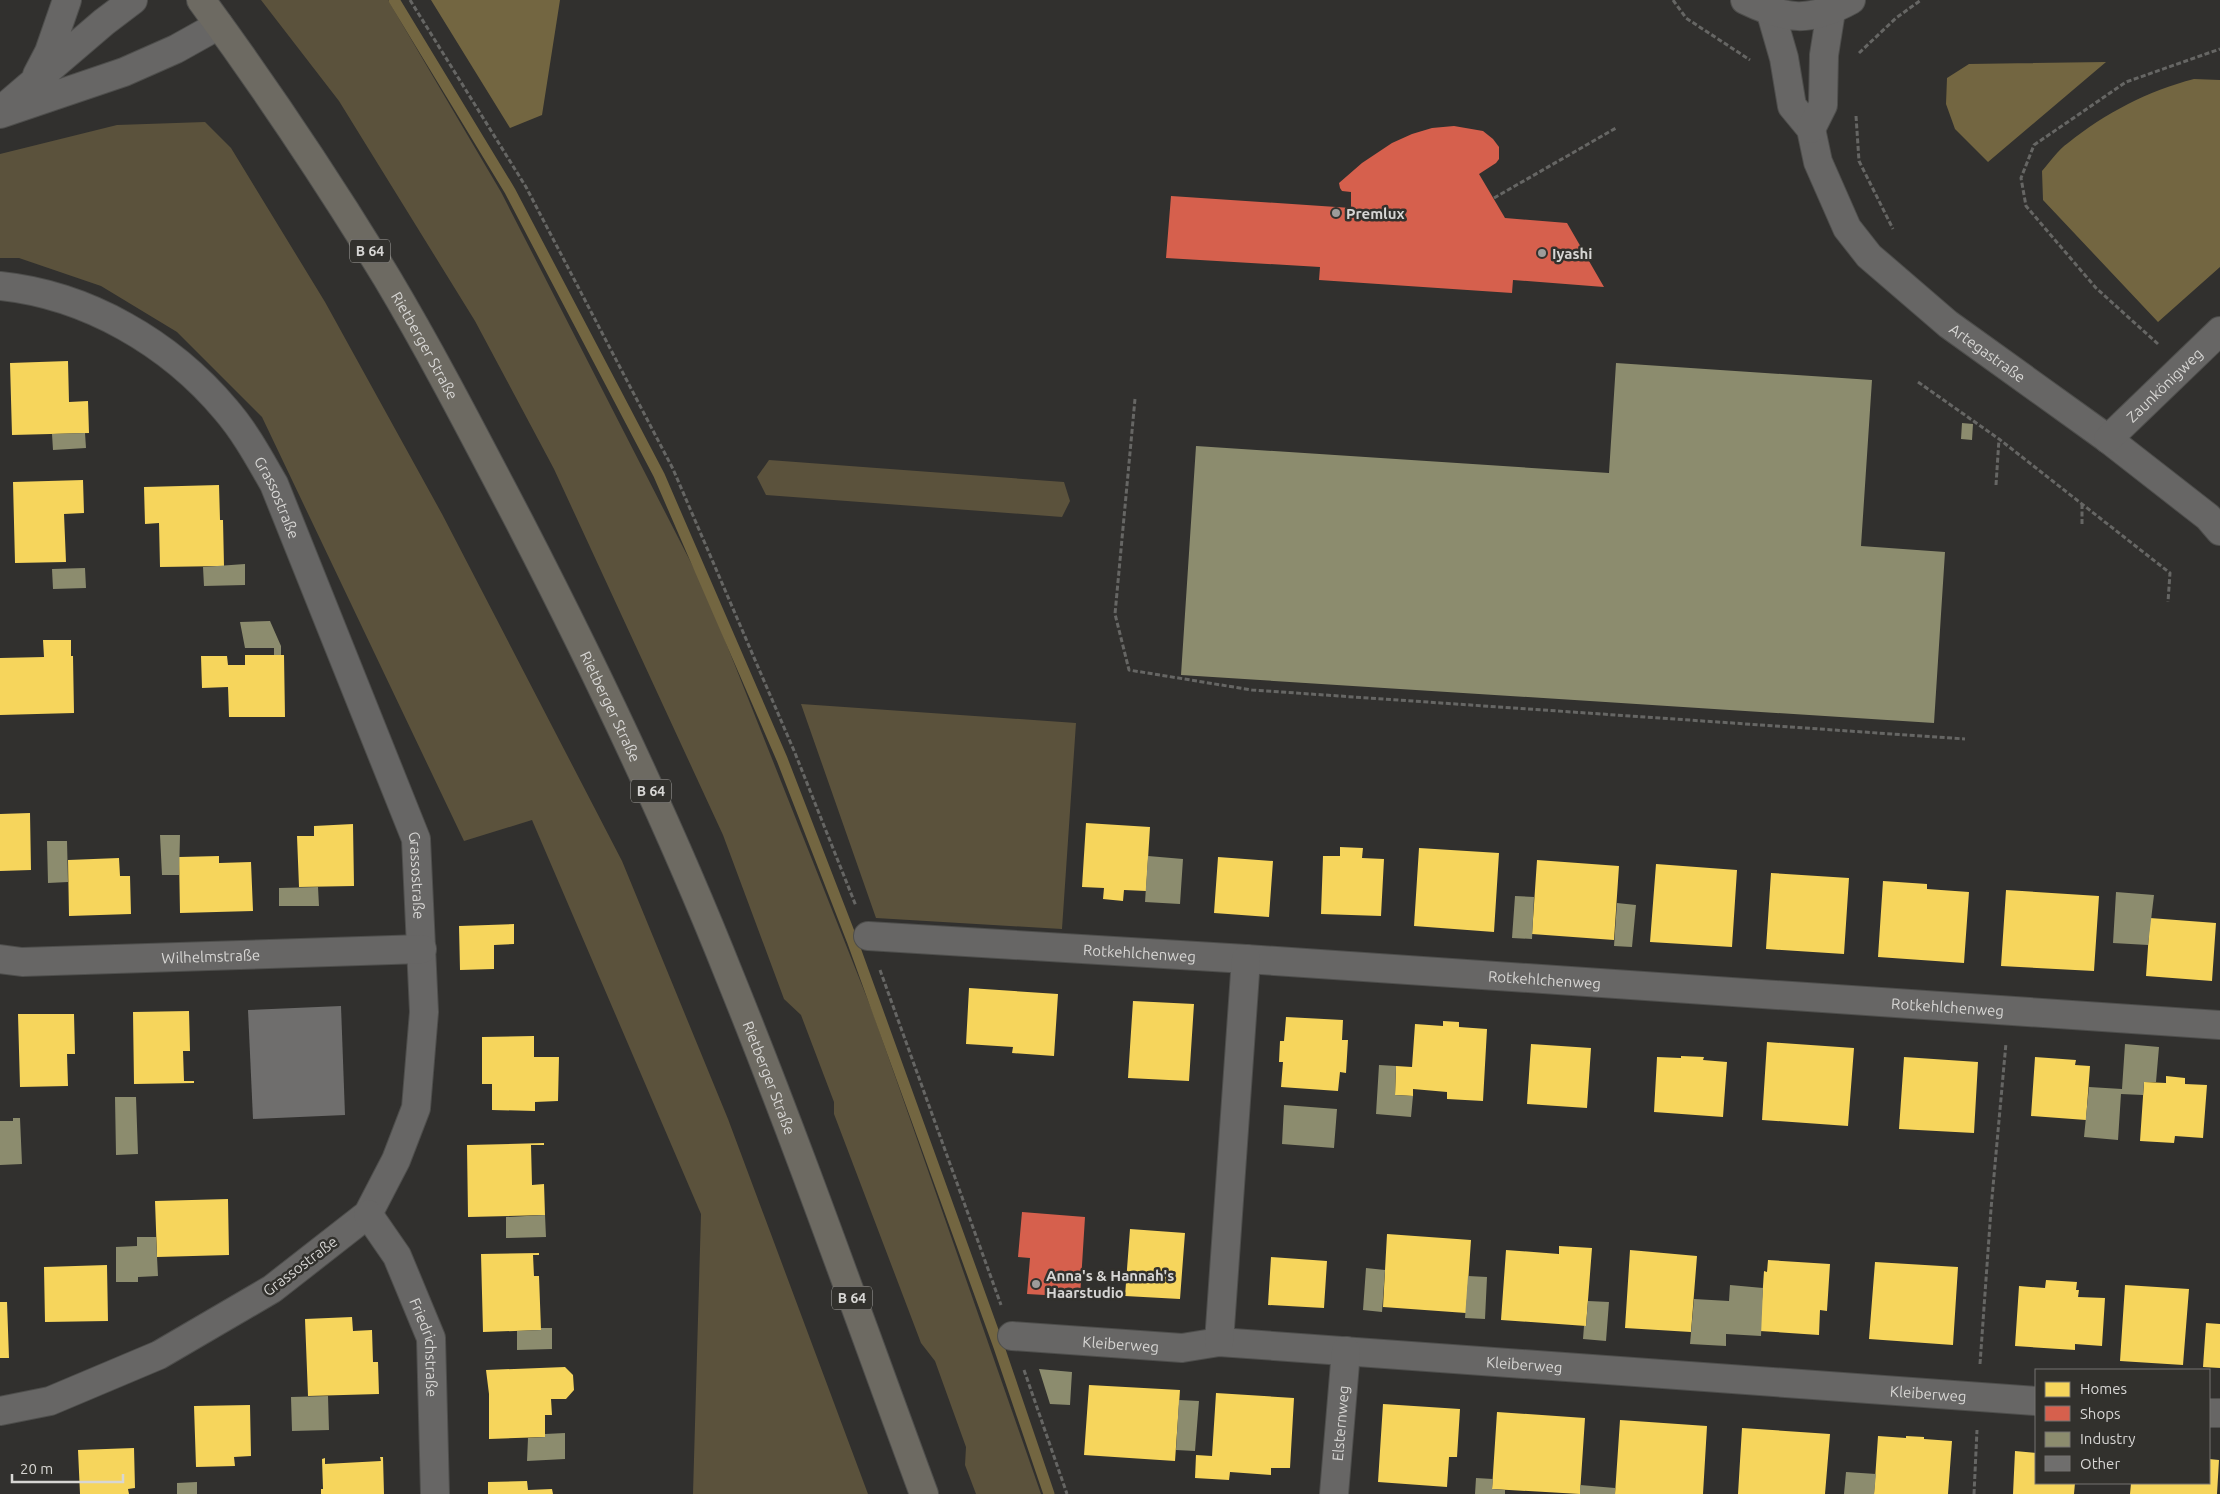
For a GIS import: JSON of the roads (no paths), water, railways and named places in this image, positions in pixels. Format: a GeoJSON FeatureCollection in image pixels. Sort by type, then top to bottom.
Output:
{"type":"FeatureCollection","features":[{"type":"Feature","properties":{"kind":"main road","name":"Rietberger Straße"},"geometry":{"type":"LineString","coordinates":[[200,0],[278,108],[403,306],[503,490],[564,608],[622,727],[730,975],[924,1494]]}},
{"type":"Feature","properties":{"kind":"street"},"geometry":{"type":"LineString","coordinates":[[31,86],[50,52],[67,0]]}},
{"type":"Feature","properties":{"kind":"street"},"geometry":{"type":"LineString","coordinates":[[0,109],[31,86],[104,22],[133,0]]}},
{"type":"Feature","properties":{"kind":"street"},"geometry":{"type":"LineString","coordinates":[[1745,0],[1771,13],[1801,17],[1841,6]]}},
{"type":"Feature","properties":{"kind":"street"},"geometry":{"type":"LineString","coordinates":[[1811,129],[1823,105],[1824,55],[1841,6]]}},
{"type":"Feature","properties":{"kind":"street","name":"Artegastraße"},"geometry":{"type":"LineString","coordinates":[[1771,13],[1784,58],[1792,106],[1811,129],[1818,162],[1847,228],[1869,256],[1948,324],[2108,439],[2208,518],[2220,531]]}},
{"type":"Feature","properties":{"kind":"street"},"geometry":{"type":"LineString","coordinates":[[0,114],[124,72],[176,50],[219,24]]}},
{"type":"Feature","properties":{"kind":"street","name":"Grassostraße"},"geometry":{"type":"LineString","coordinates":[[0,286],[52,296],[91,310],[128,328],[163,350],[197,378],[226,410],[252,446],[274,484],[416,839],[424,1012],[416,1108],[396,1160],[368,1214],[272,1289],[159,1355],[50,1401],[0,1411]]}},
{"type":"Feature","properties":{"kind":"street","name":"Zaunkönigweg"},"geometry":{"type":"LineString","coordinates":[[2108,439],[2220,331]]}},
{"type":"Feature","properties":{"kind":"street","name":"Rotkehlchenweg"},"geometry":{"type":"LineString","coordinates":[[868,936],[1246,959],[2220,1026]]}},
{"type":"Feature","properties":{"kind":"street","name":"Wilhelmstraße"},"geometry":{"type":"LineString","coordinates":[[0,959],[22,962],[422,948]]}},
{"type":"Feature","properties":{"kind":"street"},"geometry":{"type":"LineString","coordinates":[[1219,1342],[1246,959]]}},
{"type":"Feature","properties":{"kind":"street","name":"Friedrichstraße"},"geometry":{"type":"LineString","coordinates":[[368,1214],[397,1256],[431,1338],[435,1494]]}},
{"type":"Feature","properties":{"kind":"street","name":"Kleiberweg"},"geometry":{"type":"LineString","coordinates":[[1012,1336],[1182,1348],[1219,1342],[2035,1401]]}},
{"type":"Feature","properties":{"kind":"street","name":"Elsternweg"},"geometry":{"type":"LineString","coordinates":[[1334,1494],[1346,1351]]}},
{"type":"Feature","properties":{"kind":"waterway"},"geometry":{"type":"LineString","coordinates":[[394,0],[510,191],[659,475],[782,759],[852,940],[999,1347],[1049,1494]]}},
{"type":"Feature","properties":{"kind":"place","name":"Premlux"},"geometry":{"type":"Point","coordinates":[1336,213]}},
{"type":"Feature","properties":{"kind":"place","name":"Iyashi"},"geometry":{"type":"Point","coordinates":[1542,253]}},
{"type":"Feature","properties":{"kind":"place","name":"Anna's & Hannah's Haarstudio"},"geometry":{"type":"Point","coordinates":[1036,1284]}}]}
